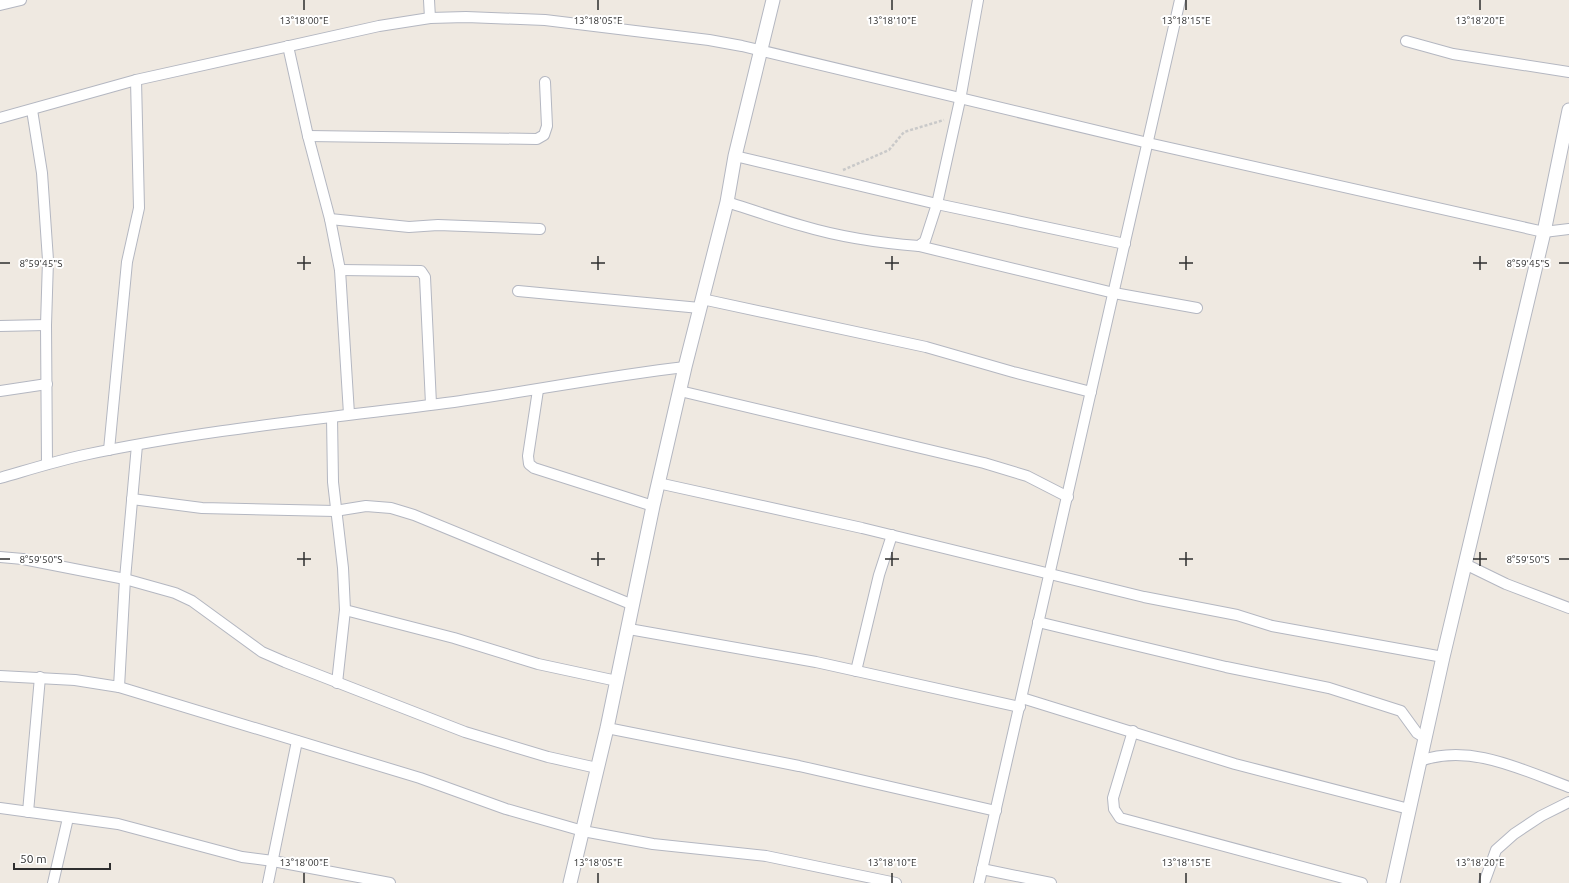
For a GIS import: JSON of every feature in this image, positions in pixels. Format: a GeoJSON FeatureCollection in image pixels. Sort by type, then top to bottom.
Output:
{"type":"FeatureCollection","features":[{"type":"Feature","properties":{"kind":"street"},"geometry":{"type":"LineString","coordinates":[[0,5],[21,0]]}},
{"type":"Feature","properties":{"kind":"street"},"geometry":{"type":"LineString","coordinates":[[430,0],[430,18]]}},
{"type":"Feature","properties":{"kind":"street"},"geometry":{"type":"LineString","coordinates":[[570,883],[629,629],[658,483],[685,367],[727,202],[735,156],[773,0]]}},
{"type":"Feature","properties":{"kind":"street"},"geometry":{"type":"LineString","coordinates":[[919,246],[925,241],[937,204],[960,100],[978,0]]}},
{"type":"Feature","properties":{"kind":"street"},"geometry":{"type":"LineString","coordinates":[[979,883],[1092,392],[1180,0]]}},
{"type":"Feature","properties":{"kind":"street"},"geometry":{"type":"LineString","coordinates":[[0,118],[136,80],[379,26],[430,18],[466,17],[545,20],[709,40],[761,51],[1148,144],[1544,232],[1569,229]]}},
{"type":"Feature","properties":{"kind":"street"},"geometry":{"type":"LineString","coordinates":[[1406,41],[1453,54],[1569,72]]}},
{"type":"Feature","properties":{"kind":"street"},"geometry":{"type":"LineString","coordinates":[[288,46],[308,136],[330,219],[340,270],[349,414]]}},
{"type":"Feature","properties":{"kind":"street"},"geometry":{"type":"LineString","coordinates":[[109,450],[127,262],[139,208],[136,80]]}},
{"type":"Feature","properties":{"kind":"street"},"geometry":{"type":"LineString","coordinates":[[308,136],[537,139],[544,134],[547,126],[545,82]]}},
{"type":"Feature","properties":{"kind":"street"},"geometry":{"type":"LineString","coordinates":[[32,110],[42,173],[48,260],[46,325],[47,464]]}},
{"type":"Feature","properties":{"kind":"street"},"geometry":{"type":"LineString","coordinates":[[1393,883],[1443,657],[1544,232],[1569,110]]}},
{"type":"Feature","properties":{"kind":"street"},"geometry":{"type":"LineString","coordinates":[[735,156],[937,204],[1125,244]]}},
{"type":"Feature","properties":{"kind":"street"},"geometry":{"type":"LineString","coordinates":[[727,202],[804,227],[890,244],[919,246],[1114,292],[1197,308]]}},
{"type":"Feature","properties":{"kind":"street"},"geometry":{"type":"LineString","coordinates":[[330,219],[409,227],[438,225],[540,229]]}},
{"type":"Feature","properties":{"kind":"street"},"geometry":{"type":"LineString","coordinates":[[340,270],[421,271],[425,277],[431,404]]}},
{"type":"Feature","properties":{"kind":"street"},"geometry":{"type":"LineString","coordinates":[[518,292],[701,304],[926,347],[1013,372],[1092,392]]}},
{"type":"Feature","properties":{"kind":"street"},"geometry":{"type":"LineString","coordinates":[[0,326],[46,325]]}},
{"type":"Feature","properties":{"kind":"street"},"geometry":{"type":"LineString","coordinates":[[0,478],[47,464],[109,450],[248,427],[538,390],[597,378],[685,367]]}},
{"type":"Feature","properties":{"kind":"street"},"geometry":{"type":"LineString","coordinates":[[0,391],[47,384]]}},
{"type":"Feature","properties":{"kind":"street"},"geometry":{"type":"LineString","coordinates":[[538,390],[528,456],[529,464],[534,468],[653,506]]}},
{"type":"Feature","properties":{"kind":"street"},"geometry":{"type":"LineString","coordinates":[[680,391],[984,463],[1027,476],[1068,497]]}},
{"type":"Feature","properties":{"kind":"street"},"geometry":{"type":"LineString","coordinates":[[332,417],[335,511],[343,568],[345,610],[337,683]]}},
{"type":"Feature","properties":{"kind":"street"},"geometry":{"type":"LineString","coordinates":[[119,687],[137,445]]}},
{"type":"Feature","properties":{"kind":"street"},"geometry":{"type":"LineString","coordinates":[[658,483],[892,536],[1144,597],[1237,615],[1272,626],[1443,657]]}},
{"type":"Feature","properties":{"kind":"street"},"geometry":{"type":"LineString","coordinates":[[132,499],[202,508],[335,511],[366,506],[391,508],[414,515],[633,605]]}},
{"type":"Feature","properties":{"kind":"street"},"geometry":{"type":"LineString","coordinates":[[856,671],[879,575],[892,536]]}},
{"type":"Feature","properties":{"kind":"street"},"geometry":{"type":"LineString","coordinates":[[0,557],[23,559],[126,579],[175,593],[192,602],[262,652],[337,683],[465,732],[524,750],[597,768]]}},
{"type":"Feature","properties":{"kind":"street"},"geometry":{"type":"LineString","coordinates":[[1465,564],[1506,584],[1569,608]]}},
{"type":"Feature","properties":{"kind":"street"},"geometry":{"type":"LineString","coordinates":[[345,610],[454,638],[538,664],[617,681]]}},
{"type":"Feature","properties":{"kind":"street"},"geometry":{"type":"LineString","coordinates":[[1038,622],[1226,667],[1329,688],[1401,711],[1417,733],[1425,738]]}},
{"type":"Feature","properties":{"kind":"street"},"geometry":{"type":"LineString","coordinates":[[629,629],[816,662],[1021,702],[1133,731],[1235,764],[1409,809]]}},
{"type":"Feature","properties":{"kind":"street"},"geometry":{"type":"LineString","coordinates":[[0,676],[75,680],[119,687],[420,778],[506,809],[583,831],[653,844],[766,856],[896,883]]}},
{"type":"Feature","properties":{"kind":"street"},"geometry":{"type":"LineString","coordinates":[[28,812],[40,677]]}},
{"type":"Feature","properties":{"kind":"street"},"geometry":{"type":"LineString","coordinates":[[607,728],[799,766],[996,811]]}},
{"type":"Feature","properties":{"kind":"street"},"geometry":{"type":"LineString","coordinates":[[1133,731],[1113,798],[1114,809],[1120,818],[1362,883]]}},
{"type":"Feature","properties":{"kind":"street"},"geometry":{"type":"LineString","coordinates":[[268,883],[297,741]]}},
{"type":"Feature","properties":{"kind":"street"},"geometry":{"type":"LineString","coordinates":[[1420,761],[1434,756],[1445,755],[1476,756],[1492,760],[1569,787]]}},
{"type":"Feature","properties":{"kind":"street"},"geometry":{"type":"LineString","coordinates":[[1484,883],[1496,850],[1514,834],[1541,816],[1569,802]]}},
{"type":"Feature","properties":{"kind":"street"},"geometry":{"type":"LineString","coordinates":[[0,808],[118,824],[242,857],[273,861],[390,883]]}},
{"type":"Feature","properties":{"kind":"street"},"geometry":{"type":"LineString","coordinates":[[54,883],[68,818]]}},
{"type":"Feature","properties":{"kind":"street"},"geometry":{"type":"LineString","coordinates":[[982,868],[1051,883]]}},
{"type":"Feature","properties":{"kind":"path"},"geometry":{"type":"LineString","coordinates":[[826,177],[889,150],[904,132],[956,116]]}}]}
